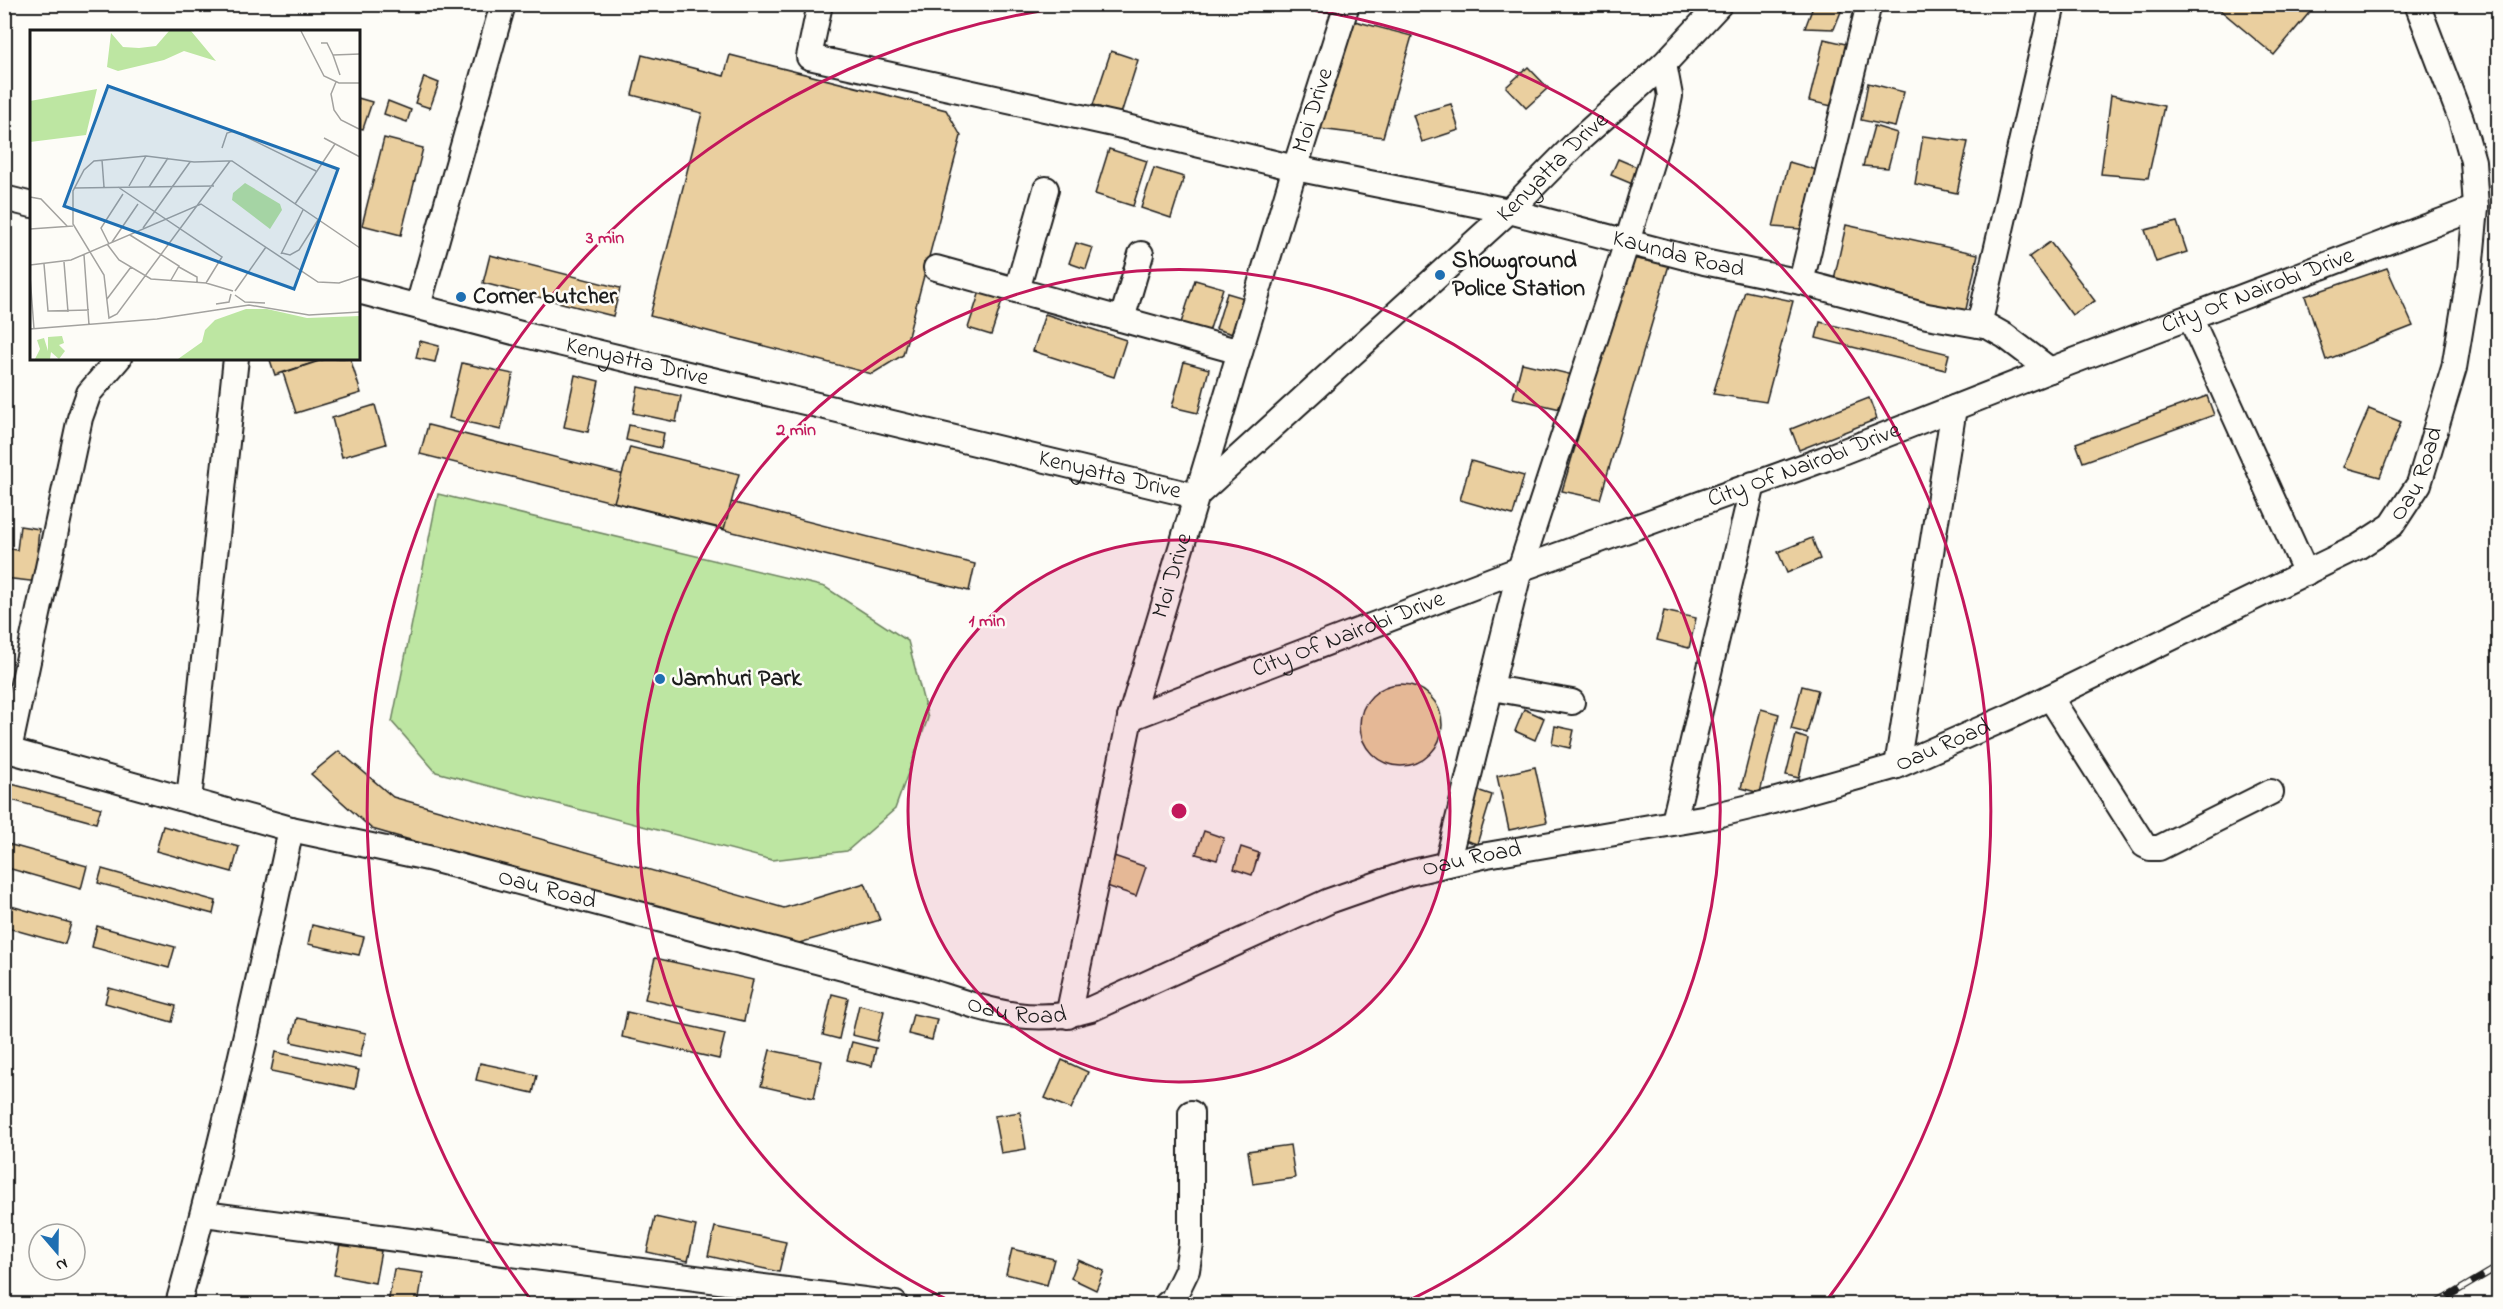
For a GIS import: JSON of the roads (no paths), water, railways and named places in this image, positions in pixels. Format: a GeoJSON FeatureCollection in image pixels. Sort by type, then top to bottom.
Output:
{"type":"FeatureCollection","features":[{"type":"Feature","properties":{"kind":"street"},"geometry":{"type":"LineString","coordinates":[[418,306],[503,4]]}},
{"type":"Feature","properties":{"kind":"street","name":"Kaunda Road"},"geometry":{"type":"LineString","coordinates":[[820,4],[809,57],[1122,126],[1295,168],[1509,211],[1704,262],[1801,282],[1927,316],[1979,325],[1997,330],[2050,370]]}},
{"type":"Feature","properties":{"kind":"street","name":"Moi Drive"},"geometry":{"type":"LineString","coordinates":[[1068,1016],[1130,718],[1295,168],[1347,4]]}},
{"type":"Feature","properties":{"kind":"street","name":"Kenyatta Drive"},"geometry":{"type":"LineString","coordinates":[[360,292],[521,334],[1196,496],[1509,211],[1580,139],[1664,64],[1720,4]]}},
{"type":"Feature","properties":{"kind":"street"},"geometry":{"type":"LineString","coordinates":[[1801,282],[1869,4]]}},
{"type":"Feature","properties":{"kind":"street"},"geometry":{"type":"LineString","coordinates":[[1979,325],[2053,4]]}},
{"type":"Feature","properties":{"kind":"street","name":"Oau Road"},"geometry":{"type":"LineString","coordinates":[[7,750],[291,829],[428,858],[922,989],[996,1012],[1032,1018],[1068,1016],[1110,1002],[1329,901],[1399,876],[1447,864],[1762,804],[1897,766],[2050,697],[2306,573],[2376,537],[2392,525],[2419,484],[2443,411],[2467,299],[2476,208],[2475,177],[2468,140],[2418,4]]}},
{"type":"Feature","properties":{"kind":"street"},"geometry":{"type":"LineString","coordinates":[[1447,864],[1520,569],[1627,242],[1667,111],[1670,96],[1664,64]]}},
{"type":"Feature","properties":{"kind":"street"},"geometry":{"type":"LineString","coordinates":[[1017,290],[1046,189]]}},
{"type":"Feature","properties":{"kind":"street"},"geometry":{"type":"LineString","coordinates":[[4,198],[30,204]]}},
{"type":"Feature","properties":{"kind":"street","name":"City Of Nairobi Drive"},"geometry":{"type":"LineString","coordinates":[[1130,718],[1520,569],[1954,408],[2476,208]]}},
{"type":"Feature","properties":{"kind":"street"},"geometry":{"type":"LineString","coordinates":[[1122,319],[1141,254]]}},
{"type":"Feature","properties":{"kind":"street"},"geometry":{"type":"LineString","coordinates":[[936,268],[1240,352]]}},
{"type":"Feature","properties":{"kind":"street"},"geometry":{"type":"LineString","coordinates":[[2190,317],[2306,573]]}},
{"type":"Feature","properties":{"kind":"street"},"geometry":{"type":"LineString","coordinates":[[7,750],[80,418],[89,393],[117,360]]}},
{"type":"Feature","properties":{"kind":"street"},"geometry":{"type":"LineString","coordinates":[[189,800],[236,360]]}},
{"type":"Feature","properties":{"kind":"street"},"geometry":{"type":"LineString","coordinates":[[1897,766],[1954,408]]}},
{"type":"Feature","properties":{"kind":"street"},"geometry":{"type":"LineString","coordinates":[[1674,822],[1753,484]]}},
{"type":"Feature","properties":{"kind":"street"},"geometry":{"type":"LineString","coordinates":[[1492,688],[1572,702]]}},
{"type":"Feature","properties":{"kind":"street"},"geometry":{"type":"LineString","coordinates":[[2050,697],[2144,845],[2150,848],[2159,848],[2271,792]]}},
{"type":"Feature","properties":{"kind":"street"},"geometry":{"type":"LineString","coordinates":[[178,1305],[204,1214],[237,1078],[291,829]]}},
{"type":"Feature","properties":{"kind":"street"},"geometry":{"type":"LineString","coordinates":[[1167,1305],[1172,1301],[1187,1270],[1191,1244],[1191,1113]]}},
{"type":"Feature","properties":{"kind":"street"},"geometry":{"type":"LineString","coordinates":[[204,1214],[896,1305]]}},
{"type":"Feature","properties":{"kind":"railway"},"geometry":{"type":"LineString","coordinates":[[2435,1304],[2498,1267]]}},
{"type":"Feature","properties":{"kind":"place","name":"Showground Police Station"},"geometry":{"type":"Point","coordinates":[1440,275]}},
{"type":"Feature","properties":{"kind":"place","name":"Corner butcher"},"geometry":{"type":"Point","coordinates":[461,297]}},
{"type":"Feature","properties":{"kind":"place","name":"Jamhuri Park"},"geometry":{"type":"Point","coordinates":[660,679]}}]}
